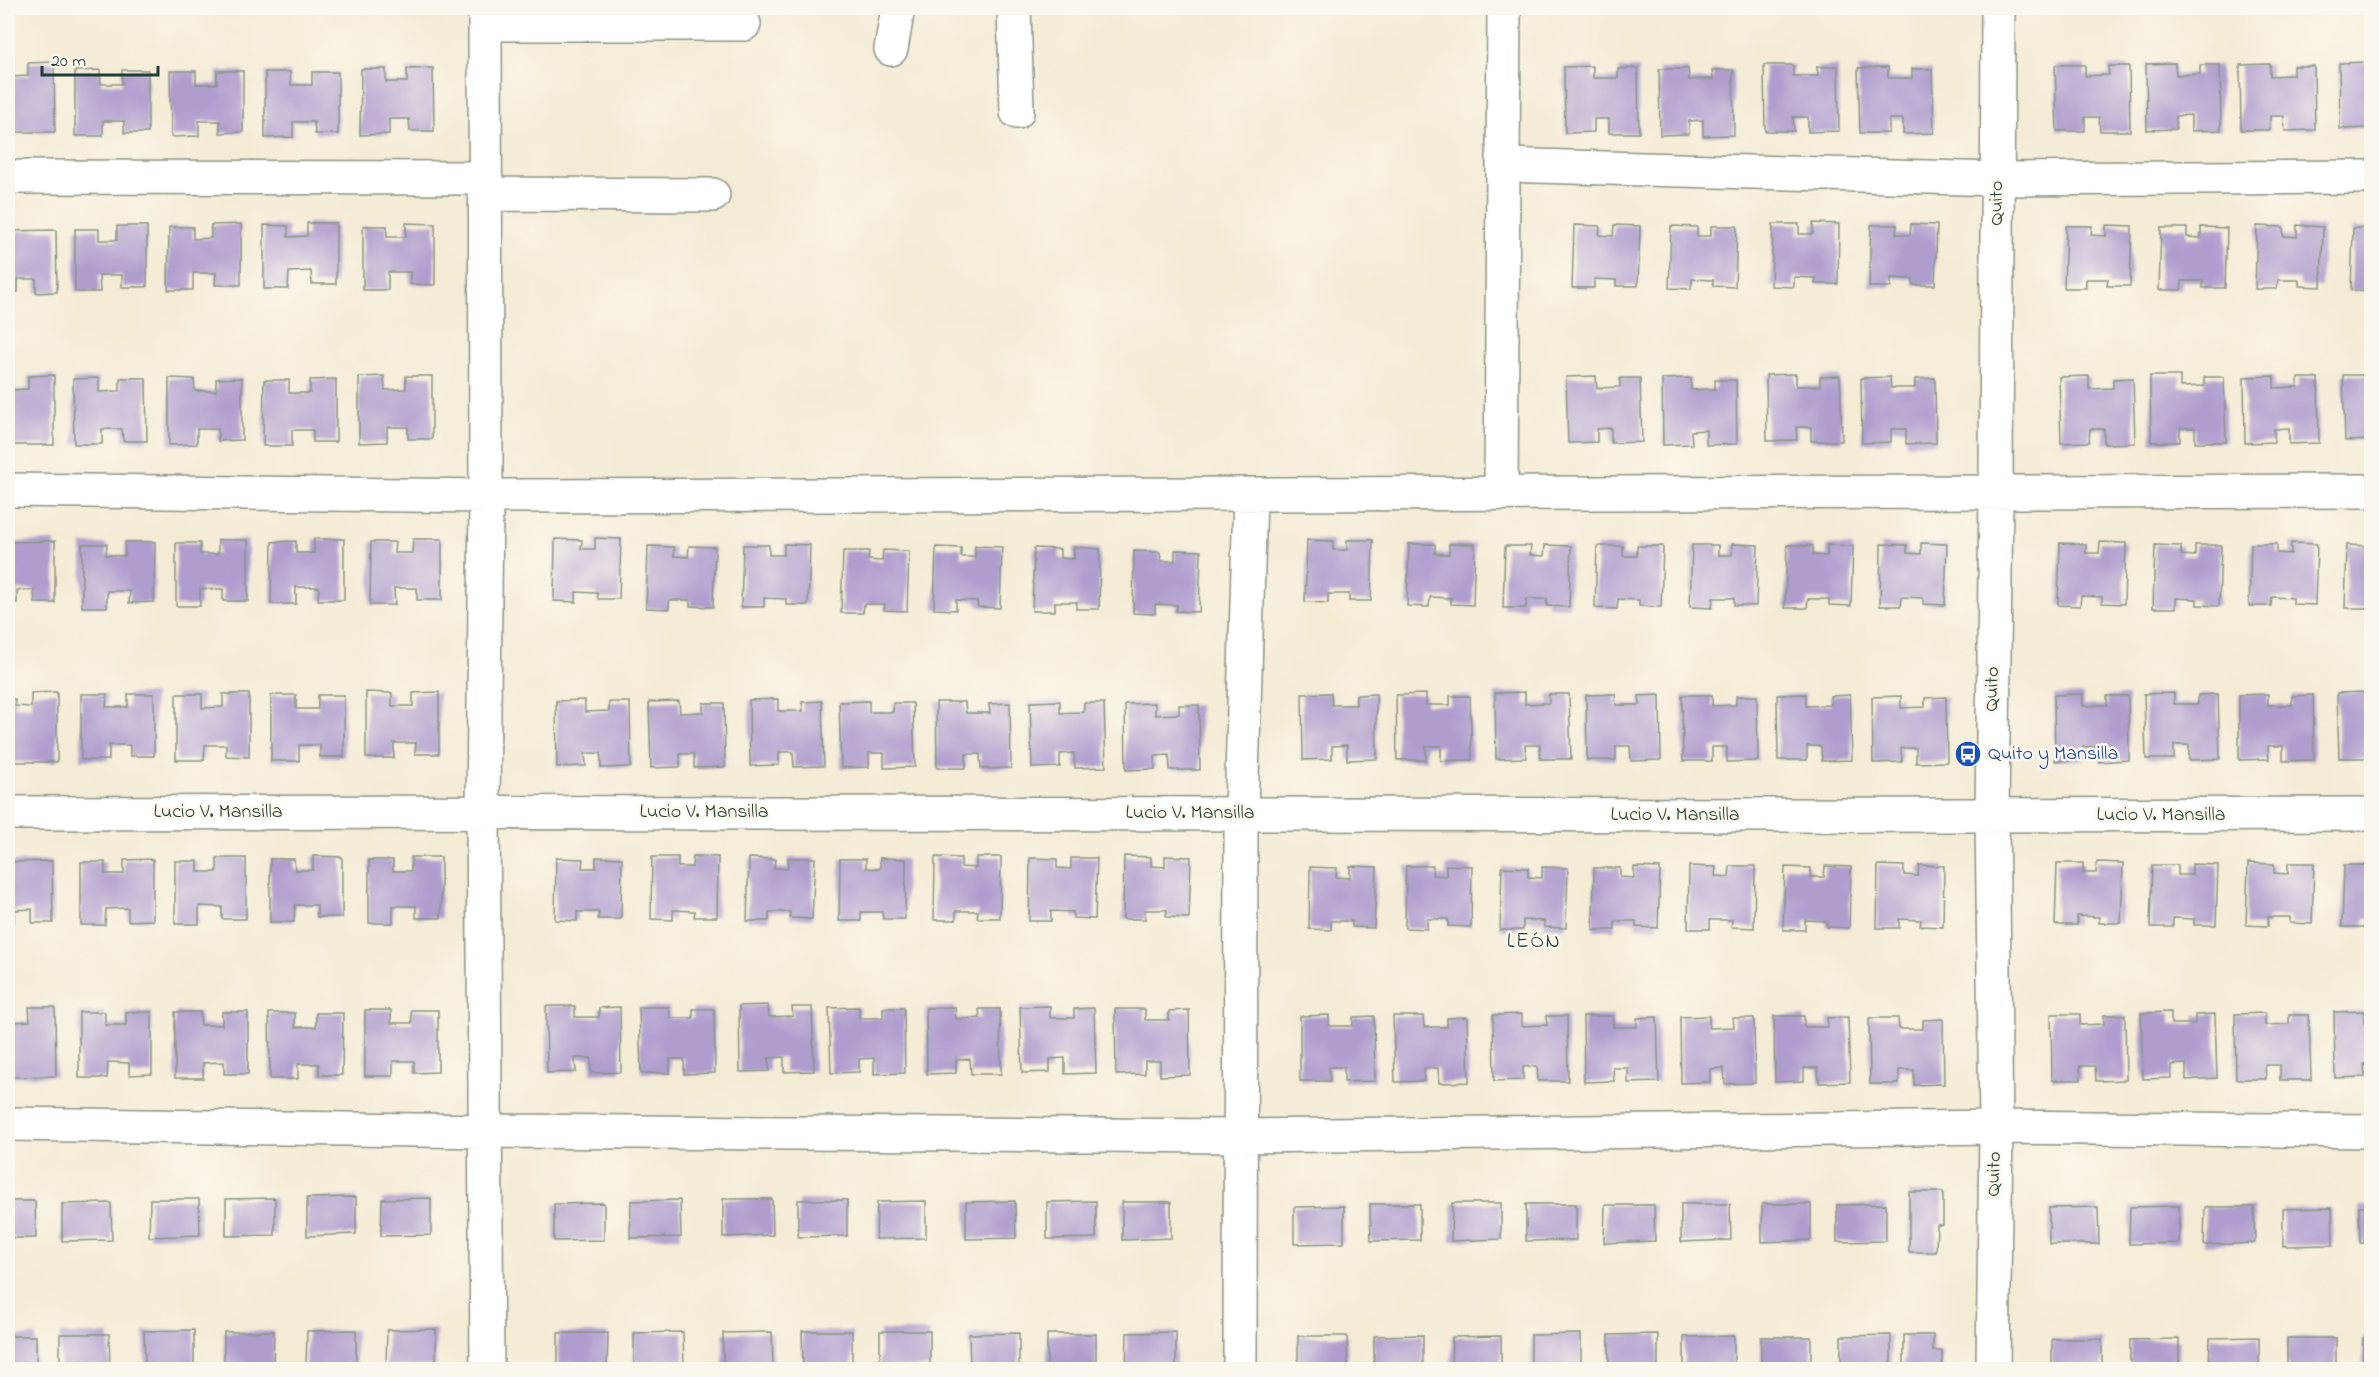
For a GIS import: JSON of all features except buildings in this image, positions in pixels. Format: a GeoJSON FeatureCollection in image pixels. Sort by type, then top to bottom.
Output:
{"type":"FeatureCollection","features":[{"type":"Feature","properties":{"kind":"street"},"geometry":{"type":"LineString","coordinates":[[891,49],[898,8]]}},
{"type":"Feature","properties":{"kind":"street"},"geometry":{"type":"LineString","coordinates":[[1014,8],[1017,112]]}},
{"type":"Feature","properties":{"kind":"street"},"geometry":{"type":"LineString","coordinates":[[1501,492],[1504,8]]}},
{"type":"Feature","properties":{"kind":"street","name":"Quito"},"geometry":{"type":"LineString","coordinates":[[1993,1370],[1996,1127],[1992,816],[1998,8]]}},
{"type":"Feature","properties":{"kind":"street"},"geometry":{"type":"LineString","coordinates":[[487,1370],[483,811],[486,496],[485,16],[744,24]]}},
{"type":"Feature","properties":{"kind":"street"},"geometry":{"type":"LineString","coordinates":[[1503,165],[1998,179],[2372,177]]}},
{"type":"Feature","properties":{"kind":"street"},"geometry":{"type":"LineString","coordinates":[[8,177],[486,186],[713,195]]}},
{"type":"Feature","properties":{"kind":"street"},"geometry":{"type":"LineString","coordinates":[[8,490],[486,496],[1250,495],[1501,492],[1996,494],[2372,491]]}},
{"type":"Feature","properties":{"kind":"street"},"geometry":{"type":"LineString","coordinates":[[1240,1370],[1241,814],[1250,495]]}},
{"type":"Feature","properties":{"kind":"street","name":"Lucio V. Mansilla"},"geometry":{"type":"LineString","coordinates":[[8,813],[483,811],[1992,816],[2372,814]]}},
{"type":"Feature","properties":{"kind":"street"},"geometry":{"type":"LineString","coordinates":[[8,1124],[486,1131],[1240,1136],[1996,1127],[2372,1131]]}},
{"type":"Feature","properties":{"kind":"place","name":"Quito y Mansilla"},"geometry":{"type":"Point","coordinates":[1968,754]}},
{"type":"Feature","properties":{"kind":"district","name":"LEÓN"},"geometry":{"type":"Point","coordinates":[1534,942]}}]}
